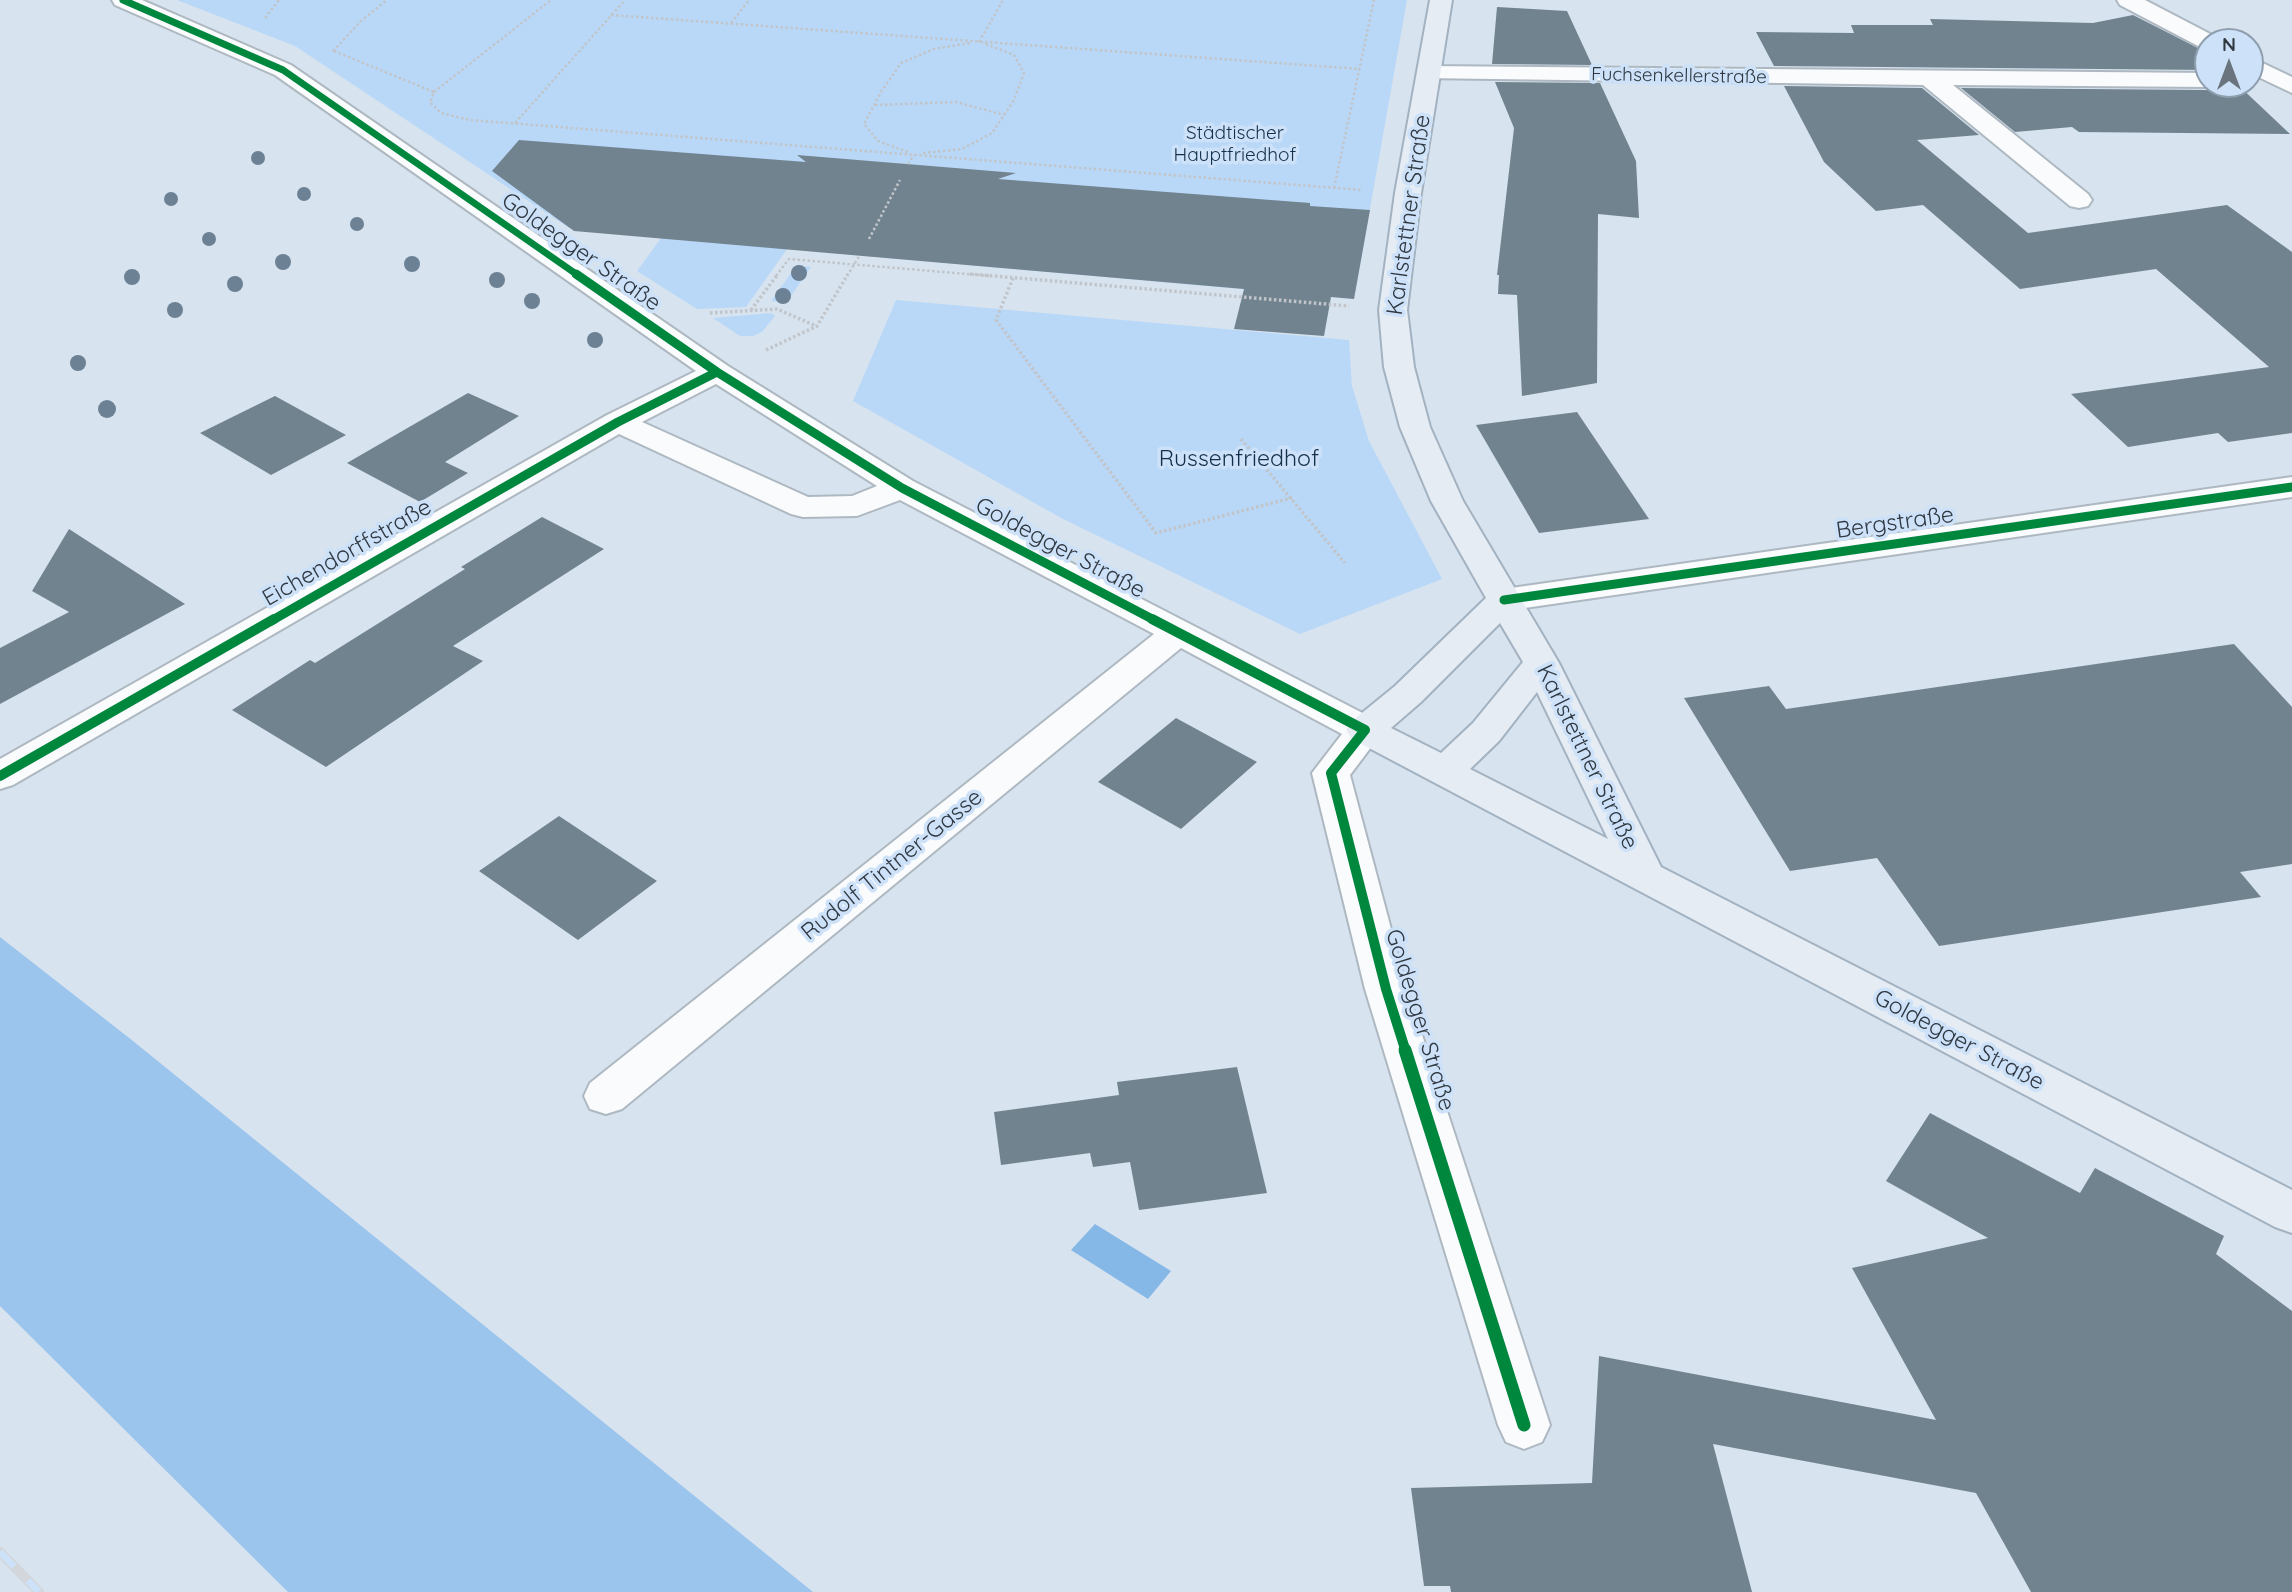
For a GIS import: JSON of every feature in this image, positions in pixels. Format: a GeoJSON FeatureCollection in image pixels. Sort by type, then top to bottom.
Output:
{"type":"FeatureCollection","features":[{"type":"Feature","properties":{"kind":"main road","name":"Karlstettner Straße"},"geometry":{"type":"LineString","coordinates":[[1441,0],[1408,193],[1393,310],[1399,367],[1415,427],[1447,501],[1541,663],[1599,786],[1646,876]]}},
{"type":"Feature","properties":{"kind":"main road"},"geometry":{"type":"LineString","coordinates":[[1365,730],[1408,694],[1504,600]]}},
{"type":"Feature","properties":{"kind":"main road"},"geometry":{"type":"LineString","coordinates":[[1445,771],[1486,732],[1541,663]]}},
{"type":"Feature","properties":{"kind":"main road","name":"Goldegger Straße"},"geometry":{"type":"LineString","coordinates":[[1365,730],[2292,1213]]}},
{"type":"Feature","properties":{"kind":"street","name":"Goldegger Straße"},"geometry":{"type":"LineString","coordinates":[[123,0],[283,70],[717,372],[902,488],[1365,730],[1331,773],[1387,989],[1524,1425]]}},
{"type":"Feature","properties":{"kind":"street"},"geometry":{"type":"LineString","coordinates":[[2128,0],[2194,35]]}},
{"type":"Feature","properties":{"kind":"street"},"geometry":{"type":"LineString","coordinates":[[2264,71],[2289,83]]}},
{"type":"Feature","properties":{"kind":"street","name":"Fuchsenkellerstraße"},"geometry":{"type":"LineString","coordinates":[[1429,73],[2194,80]]}},
{"type":"Feature","properties":{"kind":"street"},"geometry":{"type":"LineString","coordinates":[[1930,78],[2079,200]]}},
{"type":"Feature","properties":{"kind":"street"},"geometry":{"type":"LineString","coordinates":[[2264,82],[2289,83]]}},
{"type":"Feature","properties":{"kind":"street","name":"Eichendorffstraße"},"geometry":{"type":"LineString","coordinates":[[0,776],[618,422],[717,372]]}},
{"type":"Feature","properties":{"kind":"street"},"geometry":{"type":"LineString","coordinates":[[618,422],[726,474],[803,506],[857,506],[902,488]]}},
{"type":"Feature","properties":{"kind":"street","name":"Bergstraße"},"geometry":{"type":"LineString","coordinates":[[1504,600],[2292,487]]}},
{"type":"Feature","properties":{"kind":"street","name":"Rudolf Tintner-Gasse"},"geometry":{"type":"LineString","coordinates":[[606,1096],[1177,634]]}},
{"type":"Feature","properties":{"kind":"path"},"geometry":{"type":"LineString","coordinates":[[263,22],[279,0]]}},
{"type":"Feature","properties":{"kind":"path"},"geometry":{"type":"LineString","coordinates":[[387,0],[362,20],[333,51],[434,92]]}},
{"type":"Feature","properties":{"kind":"path"},"geometry":{"type":"LineString","coordinates":[[551,0],[434,92],[430,102],[441,113],[470,120],[1408,193]]}},
{"type":"Feature","properties":{"kind":"path"},"geometry":{"type":"LineString","coordinates":[[515,123],[625,0]]}},
{"type":"Feature","properties":{"kind":"path"},"geometry":{"type":"LineString","coordinates":[[730,24],[749,0]]}},
{"type":"Feature","properties":{"kind":"path"},"geometry":{"type":"LineString","coordinates":[[979,42],[1003,0]]}},
{"type":"Feature","properties":{"kind":"path"},"geometry":{"type":"LineString","coordinates":[[1334,188],[1374,0]]}},
{"type":"Feature","properties":{"kind":"path"},"geometry":{"type":"LineString","coordinates":[[611,15],[1360,69]]}},
{"type":"Feature","properties":{"kind":"path"},"geometry":{"type":"LineString","coordinates":[[979,42],[1014,55],[1024,73],[1014,100],[992,133],[962,149],[914,155],[877,141],[864,124],[874,105],[901,63],[934,49],[979,42]]}},
{"type":"Feature","properties":{"kind":"path"},"geometry":{"type":"LineString","coordinates":[[874,105],[957,102],[1004,115]]}},
{"type":"Feature","properties":{"kind":"path"},"geometry":{"type":"LineString","coordinates":[[908,164],[914,155]]}},
{"type":"Feature","properties":{"kind":"path"},"geometry":{"type":"LineString","coordinates":[[869,239],[900,180]]}},
{"type":"Feature","properties":{"kind":"path"},"geometry":{"type":"LineString","coordinates":[[717,372],[817,326],[860,255]]}},
{"type":"Feature","properties":{"kind":"path"},"geometry":{"type":"LineString","coordinates":[[751,310],[789,259],[1393,310]]}},
{"type":"Feature","properties":{"kind":"path"},"geometry":{"type":"LineString","coordinates":[[1013,278],[996,320],[1156,533],[1292,498]]}},
{"type":"Feature","properties":{"kind":"path"},"geometry":{"type":"LineString","coordinates":[[656,330],[698,313],[777,309],[817,326]]}},
{"type":"Feature","properties":{"kind":"path"},"geometry":{"type":"LineString","coordinates":[[1241,439],[1345,563]]}},
{"type":"Feature","properties":{"kind":"green space","name":"Städtischer Hauptfriedhof"},"geometry":{"type":"Polygon","coordinates":[[[177,0],[1407,0],[1354,299],[787,249],[746,307],[697,309],[637,271],[681,211],[588,202],[569,228],[295,46],[177,0]]]}},
{"type":"Feature","properties":{"kind":"green space"},"geometry":{"type":"Polygon","coordinates":[[[797,265],[811,267],[786,303],[771,301],[797,265]]]}},
{"type":"Feature","properties":{"kind":"green space","name":"Russenfriedhof"},"geometry":{"type":"Polygon","coordinates":[[[896,300],[1349,340],[1352,386],[1369,441],[1442,579],[1300,634],[1063,519],[853,401],[896,300]]]}},
{"type":"Feature","properties":{"kind":"green space"},"geometry":{"type":"Polygon","coordinates":[[[771,313],[775,316],[762,332],[753,336],[740,336],[713,318],[771,313]]]}},
{"type":"Feature","properties":{"kind":"shaded area"},"geometry":{"type":"Polygon","coordinates":[[[0,937],[133,1041],[813,1592],[288,1592],[0,1306],[0,937]]]}},
{"type":"Feature","properties":{"kind":"shaded area"},"geometry":{"type":"Polygon","coordinates":[[[1095,1224],[1171,1271],[1148,1299],[1071,1250],[1095,1224]]]}},
{"type":"Feature","properties":{"kind":"building"},"geometry":{"type":"Polygon","coordinates":[[[1497,7],[1567,11],[1592,65],[1492,64],[1497,7]]]}},
{"type":"Feature","properties":{"kind":"building"},"geometry":{"type":"Polygon","coordinates":[[[2133,15],[2194,46],[2194,70],[1774,66],[1756,32],[1854,33],[1851,25],[1933,25],[1930,19],[2093,23],[2133,15]]]}},
{"type":"Feature","properties":{"kind":"building"},"geometry":{"type":"Polygon","coordinates":[[[1495,82],[1600,83],[1636,161],[1639,218],[1598,214],[1597,383],[1522,396],[1517,295],[1498,294],[1497,275],[1514,128],[1495,82]]]}},
{"type":"Feature","properties":{"kind":"building"},"geometry":{"type":"Polygon","coordinates":[[[1784,86],[1922,88],[1979,135],[1917,140],[2028,233],[2227,205],[2292,252],[2292,433],[2228,442],[2218,433],[2128,447],[2071,394],[2269,367],[2156,269],[2020,289],[1923,205],[1876,211],[1824,162],[1784,86]]]}},
{"type":"Feature","properties":{"kind":"building"},"geometry":{"type":"Polygon","coordinates":[[[1961,88],[2194,90],[2194,98],[2252,98],[2290,134],[2079,132],[2072,127],[2015,132],[1961,88]]]}},
{"type":"Feature","properties":{"kind":"building"},"geometry":{"type":"Polygon","coordinates":[[[519,140],[806,162],[797,155],[1016,173],[998,179],[1370,210],[1354,299],[1331,297],[1324,336],[1234,329],[1244,289],[574,231],[492,171],[519,140]]]}},
{"type":"Feature","properties":{"kind":"building"},"geometry":{"type":"Polygon","coordinates":[[[468,393],[519,416],[445,462],[468,473],[420,502],[347,463],[468,393]]]}},
{"type":"Feature","properties":{"kind":"building"},"geometry":{"type":"Polygon","coordinates":[[[275,396],[346,435],[271,475],[200,433],[275,396]]]}},
{"type":"Feature","properties":{"kind":"building"},"geometry":{"type":"Polygon","coordinates":[[[1577,412],[1649,519],[1539,533],[1476,425],[1577,412]]]}},
{"type":"Feature","properties":{"kind":"building"},"geometry":{"type":"Polygon","coordinates":[[[542,517],[604,549],[453,646],[483,661],[326,767],[232,710],[310,660],[315,663],[542,517]]]}},
{"type":"Feature","properties":{"kind":"building"},"geometry":{"type":"Polygon","coordinates":[[[69,529],[185,604],[0,704],[0,648],[69,612],[32,591],[69,529]]]}},
{"type":"Feature","properties":{"kind":"building"},"geometry":{"type":"Polygon","coordinates":[[[2234,644],[2292,707],[2292,864],[2240,872],[2261,897],[1939,946],[1877,858],[1790,871],[1684,698],[1769,686],[1786,709],[2234,644]]]}},
{"type":"Feature","properties":{"kind":"building"},"geometry":{"type":"Polygon","coordinates":[[[1176,718],[1257,762],[1181,829],[1098,782],[1176,718]]]}},
{"type":"Feature","properties":{"kind":"building"},"geometry":{"type":"Polygon","coordinates":[[[559,816],[657,881],[578,940],[479,871],[559,816]]]}},
{"type":"Feature","properties":{"kind":"building"},"geometry":{"type":"Polygon","coordinates":[[[1237,1067],[1267,1193],[1139,1210],[1130,1162],[1093,1167],[1090,1153],[1001,1165],[994,1112],[1119,1095],[1117,1082],[1237,1067]]]}},
{"type":"Feature","properties":{"kind":"building"},"geometry":{"type":"Polygon","coordinates":[[[1930,1113],[2080,1193],[2095,1168],[2224,1236],[2216,1254],[2292,1311],[2292,1592],[2031,1592],[1976,1493],[1713,1444],[1752,1592],[1451,1592],[1450,1586],[1424,1586],[1411,1488],[1592,1483],[1599,1356],[1936,1420],[1852,1268],[1988,1238],[1886,1181],[1930,1113]]]}},
{"type":"Feature","properties":{"kind":"railway"},"geometry":{"type":"LineString","coordinates":[[0,1552],[39,1592]]}},
{"type":"Feature","properties":{"kind":"cycle path"},"geometry":{"type":"LineString","coordinates":[[123,0],[283,70],[717,372],[902,488],[1365,730],[1331,773],[1386,989],[1524,1425]]}},
{"type":"Feature","properties":{"kind":"cycle path"},"geometry":{"type":"LineString","coordinates":[[0,776],[618,422],[717,372]]}},
{"type":"Feature","properties":{"kind":"cycle path"},"geometry":{"type":"LineString","coordinates":[[1504,600],[2292,487]]}}]}
